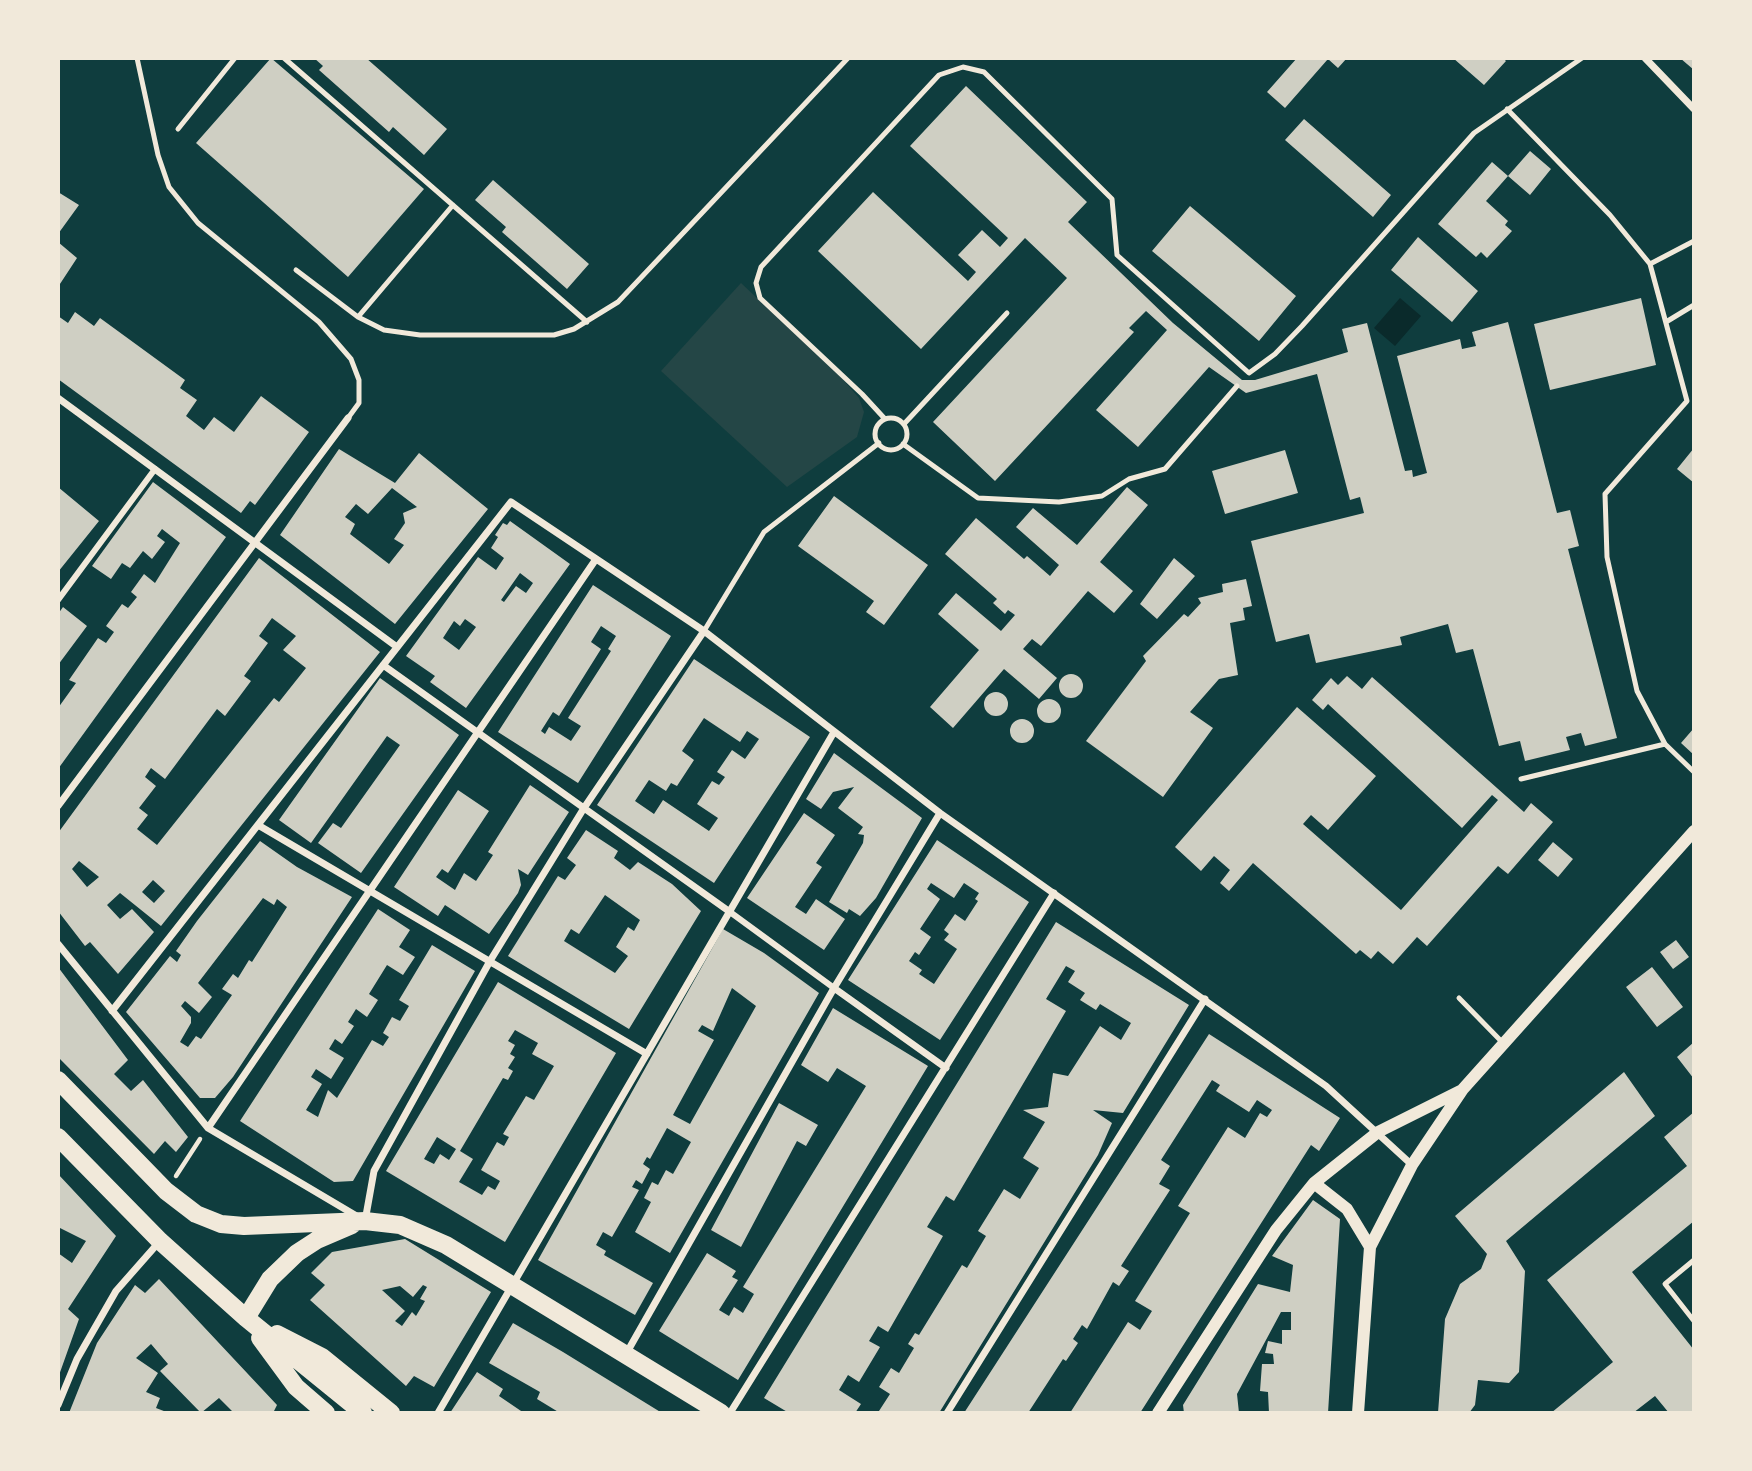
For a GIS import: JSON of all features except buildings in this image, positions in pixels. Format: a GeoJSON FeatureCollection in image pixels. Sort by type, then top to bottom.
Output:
{"type":"FeatureCollection","features":[{"type":"Feature","properties":{"kind":"main road"},"geometry":{"type":"LineString","coordinates":[[58,1080],[166,1191],[196,1214],[221,1224],[260,1226],[365,1221],[400,1225],[446,1245],[721,1413]]}},
{"type":"Feature","properties":{"kind":"main road"},"geometry":{"type":"LineString","coordinates":[[58,1137],[160,1241],[246,1318],[391,1413]]}},
{"type":"Feature","properties":{"kind":"main road"},"geometry":{"type":"LineString","coordinates":[[246,1318],[271,1279],[297,1253],[317,1240],[365,1221]]}},
{"type":"Feature","properties":{"kind":"main road"},"geometry":{"type":"LineString","coordinates":[[246,1318],[296,1387],[326,1413]]}},
{"type":"Feature","properties":{"kind":"main road"},"geometry":{"type":"LineString","coordinates":[[316,1364],[363,1413]]}},
{"type":"Feature","properties":{"kind":"street"},"geometry":{"type":"LineString","coordinates":[[1649,59],[1694,109]]}},
{"type":"Feature","properties":{"kind":"street"},"geometry":{"type":"LineString","coordinates":[[58,398],[397,647]]}},
{"type":"Feature","properties":{"kind":"street"},"geometry":{"type":"LineString","coordinates":[[58,806],[348,418]]}},
{"type":"Feature","properties":{"kind":"street"},"geometry":{"type":"LineString","coordinates":[[58,600],[155,469]]}},
{"type":"Feature","properties":{"kind":"street"},"geometry":{"type":"LineString","coordinates":[[112,1011],[511,502],[704,631],[940,813],[1326,1086],[1412,1166]]}},
{"type":"Feature","properties":{"kind":"street"},"geometry":{"type":"LineString","coordinates":[[208,1128],[596,559]]}},
{"type":"Feature","properties":{"kind":"street"},"geometry":{"type":"LineString","coordinates":[[58,944],[208,1128],[365,1221],[374,1171],[490,961],[584,808],[704,631]]}},
{"type":"Feature","properties":{"kind":"street"},"geometry":{"type":"LineString","coordinates":[[383,665],[479,731],[946,1068]]}},
{"type":"Feature","properties":{"kind":"street"},"geometry":{"type":"LineString","coordinates":[[438,1413],[834,732]]}},
{"type":"Feature","properties":{"kind":"street"},"geometry":{"type":"LineString","coordinates":[[626,1354],[834,988],[940,813]]}},
{"type":"Feature","properties":{"kind":"street"},"geometry":{"type":"LineString","coordinates":[[258,825],[647,1054]]}},
{"type":"Feature","properties":{"kind":"street"},"geometry":{"type":"LineString","coordinates":[[1358,1413],[1370,1247],[1412,1166],[1463,1089],[1694,831]]}},
{"type":"Feature","properties":{"kind":"street"},"geometry":{"type":"LineString","coordinates":[[730,1413],[1054,893]]}},
{"type":"Feature","properties":{"kind":"street"},"geometry":{"type":"LineString","coordinates":[[947,1413],[1205,999]]}},
{"type":"Feature","properties":{"kind":"street"},"geometry":{"type":"LineString","coordinates":[[1158,1413],[1276,1230],[1314,1183],[1378,1132],[1463,1089]]}},
{"type":"Feature","properties":{"kind":"street"},"geometry":{"type":"LineString","coordinates":[[1314,1183],[1347,1209],[1370,1247]]}},
{"type":"Feature","properties":{"kind":"street"},"geometry":{"type":"LineString","coordinates":[[58,1405],[77,1359],[116,1291],[160,1241]]}},
{"type":"Feature","properties":{"kind":"lane"},"geometry":{"type":"LineString","coordinates":[[137,58],[158,155],[169,187],[198,223],[318,322],[351,359],[359,380],[359,403],[348,418]]}},
{"type":"Feature","properties":{"kind":"lane"},"geometry":{"type":"LineString","coordinates":[[178,129],[235,58]]}},
{"type":"Feature","properties":{"kind":"lane"},"geometry":{"type":"LineString","coordinates":[[284,58],[587,322]]}},
{"type":"Feature","properties":{"kind":"lane"},"geometry":{"type":"LineString","coordinates":[[296,270],[358,317],[384,330],[420,334],[555,335],[587,322],[618,302],[848,58]]}},
{"type":"Feature","properties":{"kind":"lane"},"geometry":{"type":"LineString","coordinates":[[1242,380],[1275,354],[1303,326],[1474,134],[1581,58]]}},
{"type":"Feature","properties":{"kind":"lane"},"geometry":{"type":"LineString","coordinates":[[904,444],[907,431],[904,424],[898,419],[885,419],[760,298],[756,283],[761,267],[939,75],[963,67],[984,72],[1112,199],[1117,255],[1249,373]]}},
{"type":"Feature","properties":{"kind":"lane"},"geometry":{"type":"LineString","coordinates":[[1507,109],[1610,215],[1650,264],[1686,401],[1605,494],[1607,557],[1637,691],[1665,744],[1694,772]]}},
{"type":"Feature","properties":{"kind":"lane"},"geometry":{"type":"LineString","coordinates":[[358,317],[453,205]]}},
{"type":"Feature","properties":{"kind":"lane"},"geometry":{"type":"LineString","coordinates":[[1650,264],[1694,241]]}},
{"type":"Feature","properties":{"kind":"lane"},"geometry":{"type":"LineString","coordinates":[[1666,322],[1694,305]]}},
{"type":"Feature","properties":{"kind":"lane"},"geometry":{"type":"LineString","coordinates":[[904,424],[1007,313]]}},
{"type":"Feature","properties":{"kind":"lane"},"geometry":{"type":"LineString","coordinates":[[904,444],[978,498],[1059,502],[1102,496],[1129,479],[1165,469],[1237,386]]}},
{"type":"Feature","properties":{"kind":"lane"},"geometry":{"type":"LineString","coordinates":[[885,419],[876,430],[879,443],[891,450],[904,444]]}},
{"type":"Feature","properties":{"kind":"lane"},"geometry":{"type":"LineString","coordinates":[[704,631],[764,532],[879,443]]}},
{"type":"Feature","properties":{"kind":"lane"},"geometry":{"type":"LineString","coordinates":[[1521,779],[1665,744]]}},
{"type":"Feature","properties":{"kind":"lane"},"geometry":{"type":"LineString","coordinates":[[1459,998],[1505,1045]]}},
{"type":"Feature","properties":{"kind":"lane"},"geometry":{"type":"LineString","coordinates":[[1694,1260],[1665,1284],[1694,1321]]}},
{"type":"Feature","properties":{"kind":"path"},"geometry":{"type":"LineString","coordinates":[[166,1191],[208,1128]]}},
{"type":"Feature","properties":{"kind":"shaded area"},"geometry":{"type":"Polygon","coordinates":[[[741,283],[840,376],[859,398],[864,412],[857,437],[787,487],[661,371],[741,283]]]}},
{"type":"Feature","properties":{"kind":"shaded area"},"geometry":{"type":"Polygon","coordinates":[[[1400,298],[1421,316],[1395,346],[1374,328],[1400,298]]]}}]}
